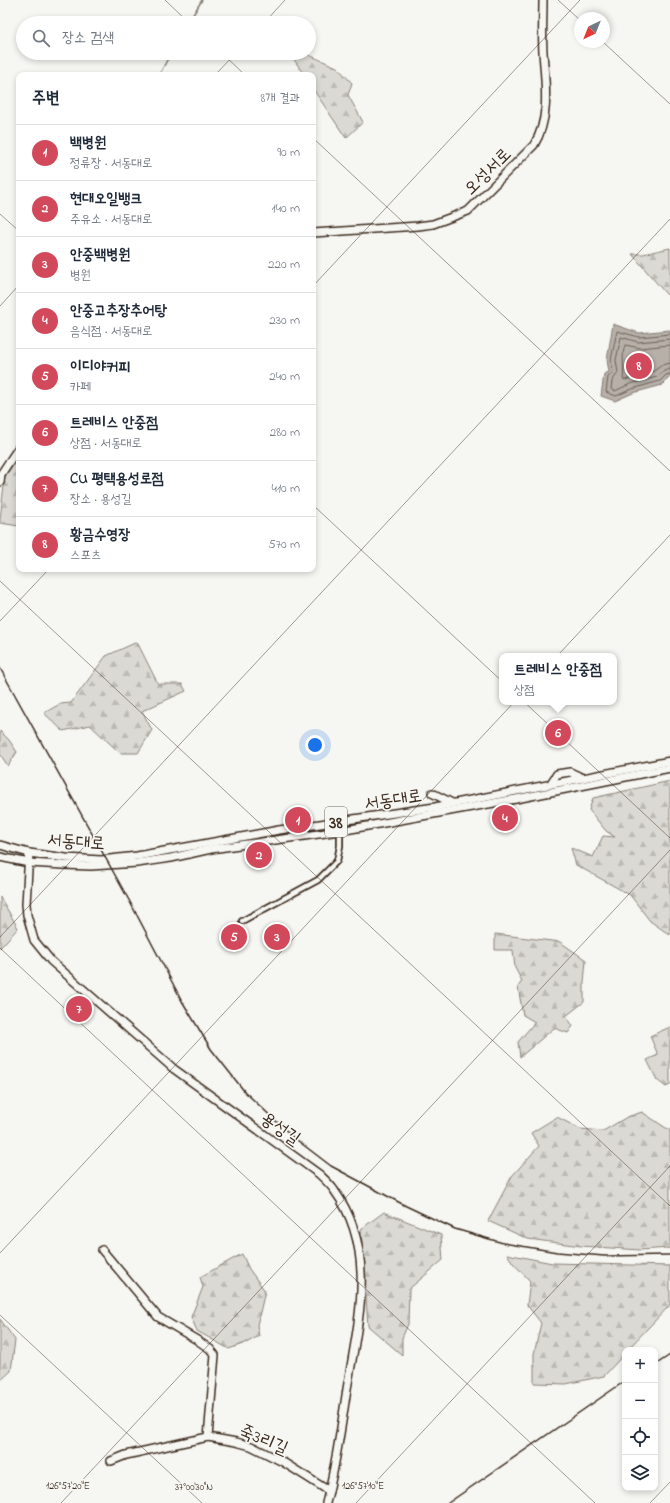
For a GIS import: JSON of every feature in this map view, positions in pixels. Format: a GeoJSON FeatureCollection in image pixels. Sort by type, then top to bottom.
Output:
{"type":"FeatureCollection","features":[{"type":"Feature","properties":{"kind":"street","name":"오성서로"},"geometry":{"type":"LineString","coordinates":[[316,233],[433,224],[468,211],[534,145],[539,136],[546,95],[543,51],[543,0]]}},
{"type":"Feature","properties":{"kind":"street"},"geometry":{"type":"LineString","coordinates":[[0,482],[1,474],[16,452]]}},
{"type":"Feature","properties":{"kind":"street","name":"서동대로"},"geometry":{"type":"LineString","coordinates":[[0,845],[29,853],[66,858],[101,860],[137,856],[279,830],[337,821],[356,820],[375,815],[452,804],[551,783],[670,761]]}},
{"type":"Feature","properties":{"kind":"street","name":"서동대로"},"geometry":{"type":"LineString","coordinates":[[0,857],[29,863],[91,866],[117,865],[171,858],[211,850],[340,831],[516,799],[670,768]]}},
{"type":"Feature","properties":{"kind":"street"},"geometry":{"type":"LineString","coordinates":[[432,793],[452,804]]}},
{"type":"Feature","properties":{"kind":"street"},"geometry":{"type":"LineString","coordinates":[[242,921],[318,880],[337,861],[340,846],[340,831],[337,821]]}},
{"type":"Feature","properties":{"kind":"street","name":"용성길"},"geometry":{"type":"LineString","coordinates":[[29,853],[26,904],[27,915],[34,940],[51,961],[174,1069],[319,1174],[333,1189],[346,1211],[358,1242],[362,1266],[362,1285],[356,1335],[326,1503]]}},
{"type":"Feature","properties":{"kind":"street"},"geometry":{"type":"LineString","coordinates":[[102,1250],[158,1317],[197,1340],[210,1349],[215,1355],[208,1437]]}},
{"type":"Feature","properties":{"kind":"street","name":"죽3리길"},"geometry":{"type":"LineString","coordinates":[[111,1461],[126,1455],[208,1437],[251,1446],[276,1458],[329,1491]]}},
{"type":"Feature","properties":{"kind":"green space"},"geometry":{"type":"Polygon","coordinates":[[[316,58],[337,67],[352,83],[348,95],[363,122],[346,138],[316,93],[316,72],[302,72],[294,60],[316,60],[316,58]]]}},
{"type":"Feature","properties":{"kind":"green space"},"geometry":{"type":"Polygon","coordinates":[[[670,248],[670,296],[666,294],[632,254],[643,254],[670,248]]]}},
{"type":"Feature","properties":{"kind":"green space"},"geometry":{"type":"Polygon","coordinates":[[[16,461],[16,526],[0,523],[5,476],[16,461]]]}},
{"type":"Feature","properties":{"kind":"green space"},"geometry":{"type":"Polygon","coordinates":[[[137,642],[158,684],[182,684],[186,691],[142,711],[152,730],[138,753],[120,753],[90,725],[63,731],[44,713],[60,704],[71,703],[106,656],[137,642]]]}},
{"type":"Feature","properties":{"kind":"green space"},"geometry":{"type":"Polygon","coordinates":[[[0,731],[9,740],[17,752],[8,766],[0,754],[0,731]]]}},
{"type":"Feature","properties":{"kind":"green space"},"geometry":{"type":"Polygon","coordinates":[[[670,781],[670,935],[650,921],[630,895],[576,865],[571,848],[593,857],[603,836],[615,837],[606,831],[589,810],[593,798],[670,781]]]}},
{"type":"Feature","properties":{"kind":"green space"},"geometry":{"type":"Polygon","coordinates":[[[0,897],[18,928],[0,948],[0,897]]]}},
{"type":"Feature","properties":{"kind":"green space"},"geometry":{"type":"Polygon","coordinates":[[[495,934],[560,942],[586,960],[584,1002],[566,1016],[573,1026],[568,1033],[554,1028],[520,1057],[518,1042],[535,1022],[523,1015],[518,987],[522,981],[515,968],[513,950],[495,950],[495,934]]]}},
{"type":"Feature","properties":{"kind":"green space"},"geometry":{"type":"Polygon","coordinates":[[[670,1027],[670,1085],[666,1087],[657,1080],[647,1060],[658,1055],[650,1036],[670,1027]]]}},
{"type":"Feature","properties":{"kind":"green space"},"geometry":{"type":"Polygon","coordinates":[[[642,1112],[666,1128],[670,1129],[670,1248],[640,1250],[581,1246],[528,1239],[488,1221],[512,1176],[539,1146],[531,1133],[557,1117],[580,1129],[603,1131],[627,1117],[642,1112]]]}},
{"type":"Feature","properties":{"kind":"green space"},"geometry":{"type":"Polygon","coordinates":[[[384,1212],[441,1235],[443,1260],[409,1289],[408,1324],[402,1338],[402,1355],[368,1326],[361,1229],[384,1212]]]}},
{"type":"Feature","properties":{"kind":"green space"},"geometry":{"type":"Polygon","coordinates":[[[242,1254],[249,1269],[265,1291],[257,1325],[259,1336],[229,1349],[197,1331],[191,1317],[203,1287],[200,1277],[242,1254]]]}},
{"type":"Feature","properties":{"kind":"green space"},"geometry":{"type":"Polygon","coordinates":[[[507,1254],[552,1263],[670,1266],[670,1305],[630,1347],[622,1347],[622,1356],[604,1376],[566,1384],[534,1383],[534,1354],[541,1323],[527,1305],[530,1281],[513,1263],[507,1254]]]}},
{"type":"Feature","properties":{"kind":"green space"},"geometry":{"type":"Polygon","coordinates":[[[0,1319],[15,1340],[11,1371],[0,1381],[0,1319]]]}},
{"type":"Feature","properties":{"kind":"water"},"geometry":{"type":"Polygon","coordinates":[[[613,324],[639,333],[670,330],[670,377],[662,385],[633,393],[615,401],[601,396],[604,374],[609,372],[607,360],[613,324]]]}},
{"type":"Feature","properties":{"kind":"waterway"},"geometry":{"type":"LineString","coordinates":[[192,16],[202,0]]}},
{"type":"Feature","properties":{"kind":"waterway"},"geometry":{"type":"LineString","coordinates":[[161,72],[167,60]]}},
{"type":"Feature","properties":{"kind":"railway"},"geometry":{"type":"LineString","coordinates":[[0,668],[130,902],[182,1001],[211,1049],[245,1092],[293,1137],[331,1166],[406,1206],[455,1229],[503,1243],[557,1252],[604,1256],[670,1255]]}},
{"type":"Feature","properties":{"kind":"railway"},"geometry":{"type":"LineString","coordinates":[[658,1363],[670,1355]]}},
{"type":"Feature","properties":{"kind":"railway"},"geometry":{"type":"LineString","coordinates":[[448,1503],[622,1383]]}},
{"type":"Feature","properties":{"kind":"place","name":"황금수영장"},"geometry":{"type":"Point","coordinates":[639,366]}},
{"type":"Feature","properties":{"kind":"place","name":"트레비스 안중점"},"geometry":{"type":"Point","coordinates":[558,733]}},
{"type":"Feature","properties":{"kind":"place","name":"안중고추장추어탕"},"geometry":{"type":"Point","coordinates":[505,818]}},
{"type":"Feature","properties":{"kind":"place","name":"백병원"},"geometry":{"type":"Point","coordinates":[298,820]}},
{"type":"Feature","properties":{"kind":"place","name":"현대오일뱅크"},"geometry":{"type":"Point","coordinates":[259,855]}},
{"type":"Feature","properties":{"kind":"place","name":"이디야커피"},"geometry":{"type":"Point","coordinates":[234,937]}},
{"type":"Feature","properties":{"kind":"place","name":"안중백병원"},"geometry":{"type":"Point","coordinates":[277,937]}},
{"type":"Feature","properties":{"kind":"place","name":"CU 평택용성로점"},"geometry":{"type":"Point","coordinates":[79,1009]}}]}
